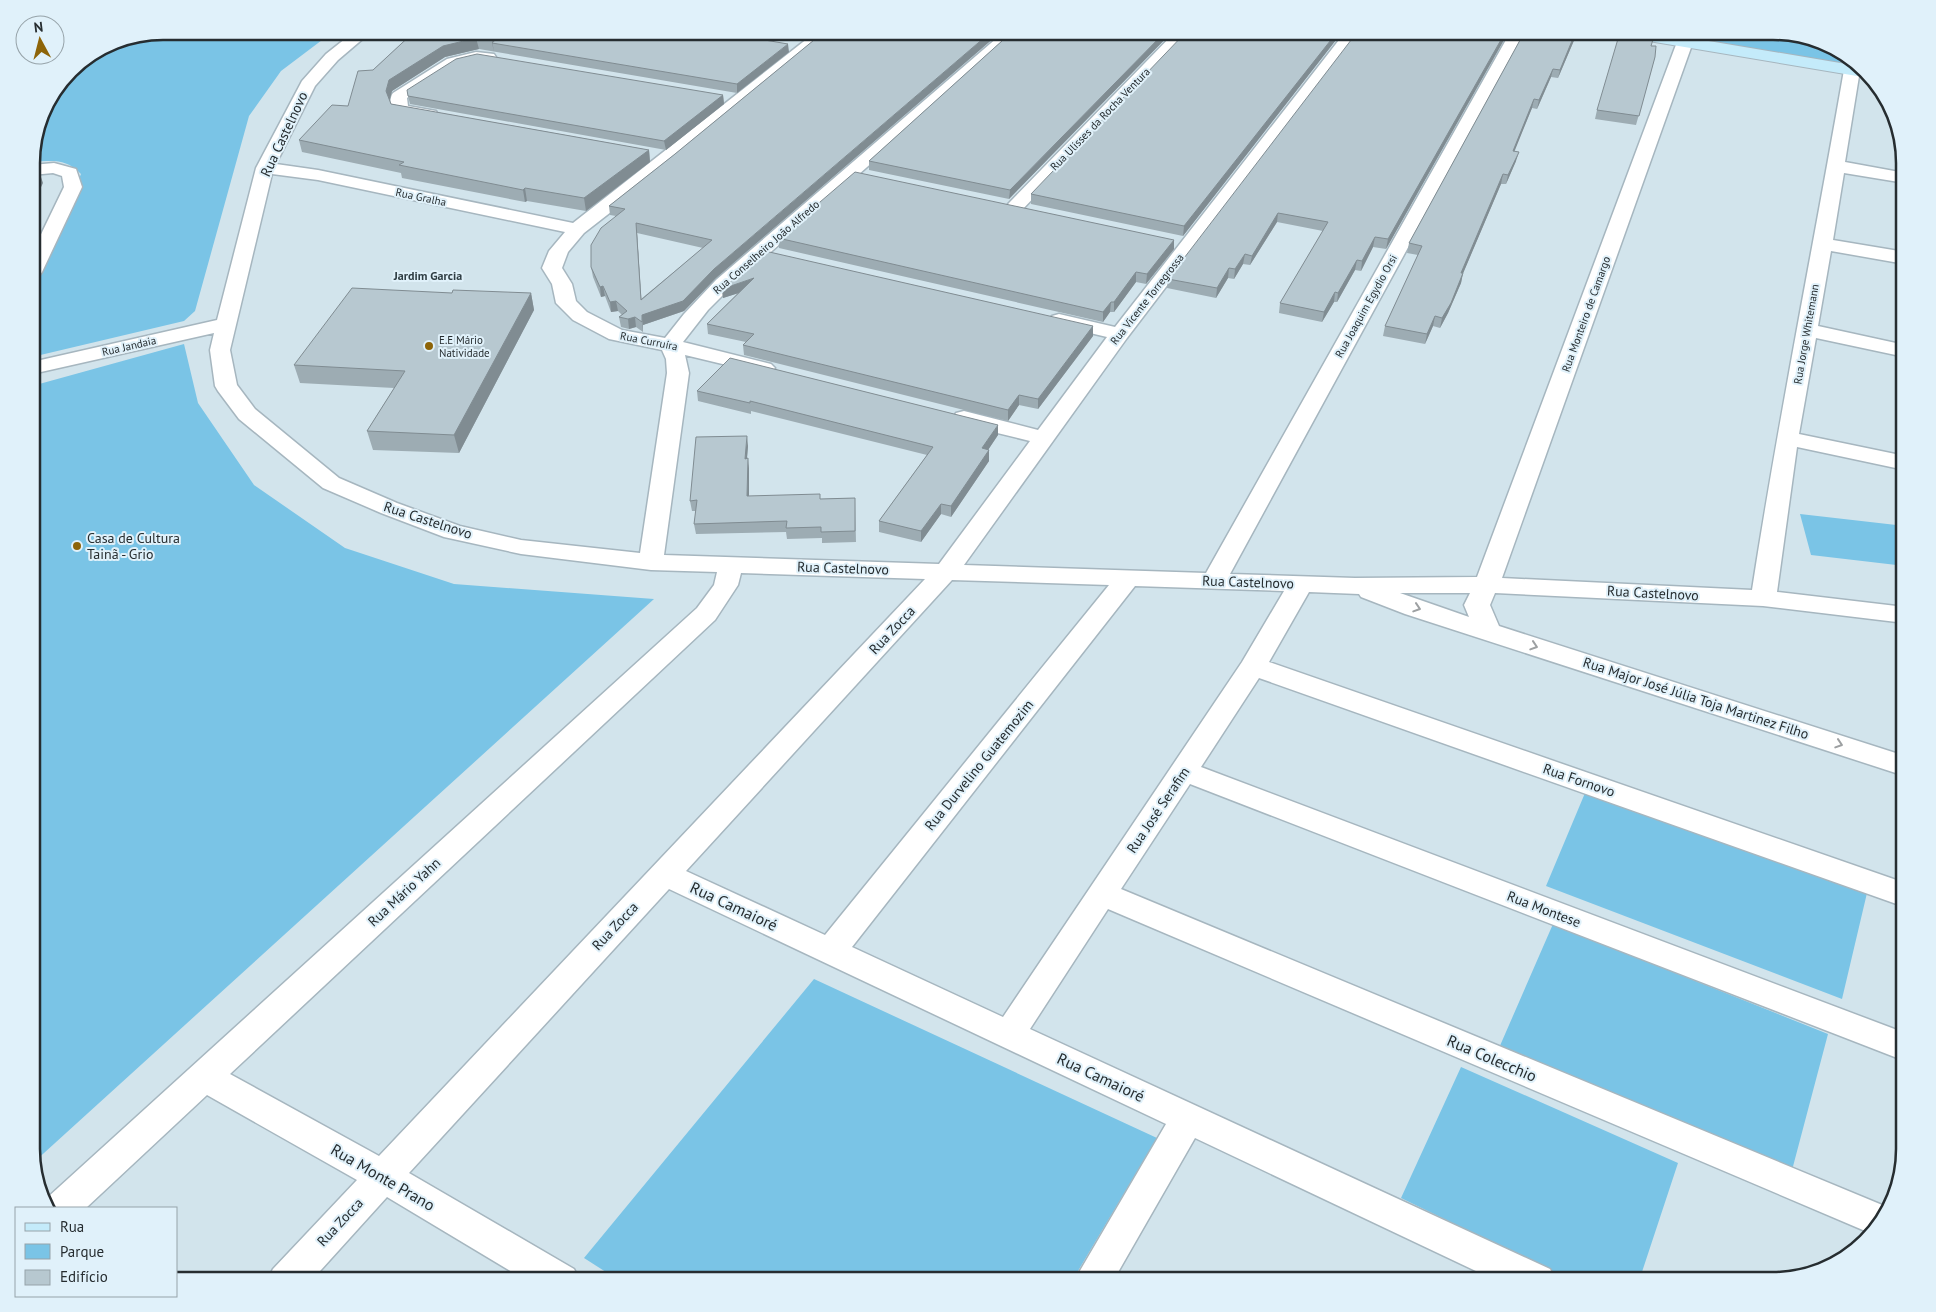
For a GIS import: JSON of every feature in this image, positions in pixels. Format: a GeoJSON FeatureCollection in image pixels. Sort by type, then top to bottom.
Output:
{"type":"FeatureCollection","features":[{"type":"Feature","properties":{"kind":"street","name":"Rua Castelnovo"},"geometry":{"type":"LineString","coordinates":[[354,40],[332,57],[308,84],[265,168],[220,350],[226,386],[247,414],[331,483],[389,508],[453,532],[521,547],[651,562],[1355,586],[1487,585],[1763,598],[1896,614]]}},
{"type":"Feature","properties":{"kind":"street","name":"Rua Curruíra"},"geometry":{"type":"LineString","coordinates":[[785,373],[670,345],[616,335],[580,316],[566,303],[562,284],[552,268],[559,251],[577,229],[669,158],[815,40]]}},
{"type":"Feature","properties":{"kind":"street","name":"Rua Conselheiro João Alfredo"},"geometry":{"type":"LineString","coordinates":[[670,345],[690,316],[724,282],[761,252],[1004,40]]}},
{"type":"Feature","properties":{"kind":"street","name":"Rua Ulisses da Rocha Ventura"},"geometry":{"type":"LineString","coordinates":[[1015,207],[1176,40]]}},
{"type":"Feature","properties":{"kind":"street","name":"Rua Vicente Torregrossa"},"geometry":{"type":"LineString","coordinates":[[946,572],[1120,334],[1347,40]]}},
{"type":"Feature","properties":{"kind":"street","name":"Rua Joaquim Egydio Orsi"},"geometry":{"type":"LineString","coordinates":[[1214,580],[1514,40]]}},
{"type":"Feature","properties":{"kind":"street"},"geometry":{"type":"LineString","coordinates":[[1673,40],[1853,70]]}},
{"type":"Feature","properties":{"kind":"street","name":"Rua Monteiro de Camargo"},"geometry":{"type":"LineString","coordinates":[[1487,585],[1685,42]]}},
{"type":"Feature","properties":{"kind":"street"},"geometry":{"type":"LineString","coordinates":[[788,45],[806,48]]}},
{"type":"Feature","properties":{"kind":"street"},"geometry":{"type":"LineString","coordinates":[[448,118],[400,110],[400,96],[452,62],[480,56],[499,59]]}},
{"type":"Feature","properties":{"kind":"street","name":"Rua Jorge Whitemann"},"geometry":{"type":"LineString","coordinates":[[1763,598],[1806,330],[1823,244],[1834,166],[1856,73]]}},
{"type":"Feature","properties":{"kind":"street"},"geometry":{"type":"LineString","coordinates":[[722,96],[741,100]]}},
{"type":"Feature","properties":{"kind":"street"},"geometry":{"type":"LineString","coordinates":[[650,155],[669,158]]}},
{"type":"Feature","properties":{"kind":"street"},"geometry":{"type":"LineString","coordinates":[[1834,166],[1896,176]]}},
{"type":"Feature","properties":{"kind":"street"},"geometry":{"type":"LineString","coordinates":[[40,169],[54,168],[70,173],[73,187],[40,255]]}},
{"type":"Feature","properties":{"kind":"street","name":"Rua Gralha"},"geometry":{"type":"LineString","coordinates":[[265,168],[318,175],[577,229]]}},
{"type":"Feature","properties":{"kind":"street"},"geometry":{"type":"LineString","coordinates":[[851,173],[870,177]]}},
{"type":"Feature","properties":{"kind":"street"},"geometry":{"type":"LineString","coordinates":[[996,203],[1034,211]]}},
{"type":"Feature","properties":{"kind":"street"},"geometry":{"type":"LineString","coordinates":[[1170,241],[1189,245]]}},
{"type":"Feature","properties":{"kind":"street"},"geometry":{"type":"LineString","coordinates":[[1823,244],[1896,256]]}},
{"type":"Feature","properties":{"kind":"street"},"geometry":{"type":"LineString","coordinates":[[761,252],[780,256]]}},
{"type":"Feature","properties":{"kind":"street"},"geometry":{"type":"LineString","coordinates":[[1042,316],[1120,334]]}},
{"type":"Feature","properties":{"kind":"street","name":"Rua Jandaia"},"geometry":{"type":"LineString","coordinates":[[40,366],[227,324]]}},
{"type":"Feature","properties":{"kind":"street"},"geometry":{"type":"LineString","coordinates":[[1806,330],[1896,349]]}},
{"type":"Feature","properties":{"kind":"street"},"geometry":{"type":"LineString","coordinates":[[651,562],[678,373],[676,359],[670,345]]}},
{"type":"Feature","properties":{"kind":"street"},"geometry":{"type":"LineString","coordinates":[[948,414],[1044,438]]}},
{"type":"Feature","properties":{"kind":"street"},"geometry":{"type":"LineString","coordinates":[[1788,438],[1896,461]]}},
{"type":"Feature","properties":{"kind":"street","name":"Rua Mário Yahn"},"geometry":{"type":"LineString","coordinates":[[62,1207],[706,614],[726,585],[731,565]]}},
{"type":"Feature","properties":{"kind":"street","name":"Rua Zocca"},"geometry":{"type":"LineString","coordinates":[[294,1272],[946,572]]}},
{"type":"Feature","properties":{"kind":"street","name":"Rua Durvelino Guatemozim"},"geometry":{"type":"LineString","coordinates":[[831,951],[1128,578]]}},
{"type":"Feature","properties":{"kind":"street","name":"Rua José Serafim"},"geometry":{"type":"LineString","coordinates":[[1009,1034],[1254,666],[1302,583]]}},
{"type":"Feature","properties":{"kind":"street"},"geometry":{"type":"LineString","coordinates":[[1487,585],[1477,605],[1488,630]]}},
{"type":"Feature","properties":{"kind":"street","name":"Rua Major José Júlia Toja Martinez Filho"},"geometry":{"type":"LineString","coordinates":[[1355,586],[1414,608],[1488,630],[1896,763]]}},
{"type":"Feature","properties":{"kind":"street","name":"Rua Fornovo"},"geometry":{"type":"LineString","coordinates":[[1254,666],[1896,892]]}},
{"type":"Feature","properties":{"kind":"street","name":"Rua Montese"},"geometry":{"type":"LineString","coordinates":[[1184,771],[1896,1044]]}},
{"type":"Feature","properties":{"kind":"street","name":"Rua Camaioré"},"geometry":{"type":"LineString","coordinates":[[664,874],[1518,1272]]}},
{"type":"Feature","properties":{"kind":"street","name":"Rua Colecchio"},"geometry":{"type":"LineString","coordinates":[[1102,894],[1874,1218]]}},
{"type":"Feature","properties":{"kind":"street","name":"Rua Monte Prano"},"geometry":{"type":"LineString","coordinates":[[204,1076],[383,1176],[545,1272]]}},
{"type":"Feature","properties":{"kind":"street"},"geometry":{"type":"LineString","coordinates":[[1098,1272],[1188,1118]]}},
{"type":"Feature","properties":{"kind":"green space"},"geometry":{"type":"Polygon","coordinates":[[[155,40],[322,40],[281,71],[249,116],[195,311],[184,321],[40,355],[40,268],[81,174],[70,165],[53,161],[40,162],[44,131],[49,116],[61,95],[76,76],[88,65],[116,49],[139,42],[155,40]]]}},
{"type":"Feature","properties":{"kind":"green space"},"geometry":{"type":"Polygon","coordinates":[[[1693,40],[1789,41],[1820,49],[1847,66],[1693,40]]]}},
{"type":"Feature","properties":{"kind":"green space"},"geometry":{"type":"Polygon","coordinates":[[[184,344],[198,403],[254,485],[345,548],[454,584],[654,599],[40,1157],[40,384],[184,344]]]}},
{"type":"Feature","properties":{"kind":"green space"},"geometry":{"type":"Polygon","coordinates":[[[1800,514],[1896,525],[1896,565],[1811,555],[1800,514]]]}},
{"type":"Feature","properties":{"kind":"green space"},"geometry":{"type":"Polygon","coordinates":[[[1585,793],[1867,893],[1842,999],[1546,886],[1585,793]]]}},
{"type":"Feature","properties":{"kind":"green space"},"geometry":{"type":"Polygon","coordinates":[[[1553,924],[1828,1034],[1791,1174],[1499,1048],[1553,924]]]}},
{"type":"Feature","properties":{"kind":"green space"},"geometry":{"type":"Polygon","coordinates":[[[814,979],[1157,1138],[1077,1272],[606,1272],[584,1258],[814,979]]]}},
{"type":"Feature","properties":{"kind":"green space"},"geometry":{"type":"Polygon","coordinates":[[[1461,1067],[1678,1163],[1642,1272],[1553,1272],[1401,1198],[1461,1067]]]}},
{"type":"Feature","properties":{"kind":"building"},"geometry":{"type":"Polygon","coordinates":[[[405,40],[468,40],[443,46],[389,80],[386,91],[391,104],[649,150],[584,198],[525,188],[523,190],[399,165],[404,162],[299,140],[332,105],[348,106],[358,71],[373,70],[405,40]]]}},
{"type":"Feature","properties":{"kind":"building"},"geometry":{"type":"Polygon","coordinates":[[[495,40],[765,40],[788,44],[737,84],[492,43],[495,40]]]}},
{"type":"Feature","properties":{"kind":"building"},"geometry":{"type":"Polygon","coordinates":[[[814,40],[981,40],[714,269],[683,301],[642,315],[642,322],[635,317],[628,319],[619,317],[627,311],[616,301],[610,302],[603,286],[600,287],[591,267],[591,245],[601,228],[625,209],[609,206],[814,40]],[[636,223],[641,300],[712,240],[636,223]]]}},
{"type":"Feature","properties":{"kind":"building"},"geometry":{"type":"Polygon","coordinates":[[[1003,40],[1157,40],[1010,190],[869,161],[1003,40]]]}},
{"type":"Feature","properties":{"kind":"building"},"geometry":{"type":"Polygon","coordinates":[[[1178,40],[1331,40],[1184,226],[1031,194],[1178,40]]]}},
{"type":"Feature","properties":{"kind":"building"},"geometry":{"type":"Polygon","coordinates":[[[1351,40],[1501,40],[1388,239],[1375,237],[1362,261],[1357,260],[1338,293],[1335,292],[1324,312],[1280,303],[1328,222],[1278,213],[1252,256],[1245,254],[1235,269],[1229,268],[1217,288],[1168,279],[1351,40]]]}},
{"type":"Feature","properties":{"kind":"building"},"geometry":{"type":"Polygon","coordinates":[[[1520,40],[1572,40],[1560,70],[1553,69],[1539,100],[1534,99],[1513,151],[1519,152],[1508,175],[1503,174],[1461,273],[1463,273],[1451,303],[1442,318],[1435,316],[1427,334],[1385,326],[1422,246],[1409,243],[1520,40]]]}},
{"type":"Feature","properties":{"kind":"building"},"geometry":{"type":"Polygon","coordinates":[[[1618,40],[1653,40],[1651,46],[1656,46],[1655,57],[1639,116],[1597,110],[1618,40]]]}},
{"type":"Feature","properties":{"kind":"building"},"geometry":{"type":"Polygon","coordinates":[[[477,54],[723,95],[664,141],[408,96],[407,90],[456,59],[477,54]]]}},
{"type":"Feature","properties":{"kind":"building"},"geometry":{"type":"Polygon","coordinates":[[[855,172],[1174,240],[1147,274],[1136,272],[1114,302],[1111,302],[1103,312],[778,238],[855,172]]]}},
{"type":"Feature","properties":{"kind":"building"},"geometry":{"type":"Polygon","coordinates":[[[765,251],[1093,326],[1038,399],[1019,395],[1008,410],[743,345],[754,334],[707,324],[754,278],[722,289],[765,251]]]}},
{"type":"Feature","properties":{"kind":"building"},"geometry":{"type":"Polygon","coordinates":[[[352,288],[452,293],[453,290],[531,293],[454,435],[367,431],[405,371],[294,365],[352,288]]]}},
{"type":"Feature","properties":{"kind":"building"},"geometry":{"type":"Polygon","coordinates":[[[730,358],[998,425],[982,448],[989,450],[951,506],[941,504],[921,531],[879,521],[933,447],[750,401],[750,403],[697,391],[730,358]]]}},
{"type":"Feature","properties":{"kind":"building"},"geometry":{"type":"Polygon","coordinates":[[[747,436],[745,459],[748,458],[747,496],[820,494],[820,499],[855,498],[855,531],[821,532],[821,527],[786,528],[787,521],[694,524],[697,500],[690,501],[696,437],[747,436]]]}},
{"type":"Feature","properties":{"kind":"place","name":"E.E Mário Natividade"},"geometry":{"type":"Point","coordinates":[429,346]}},
{"type":"Feature","properties":{"kind":"place","name":"Casa de Cultura Tainã - Grio"},"geometry":{"type":"Point","coordinates":[77,546]}},
{"type":"Feature","properties":{"kind":"district","name":"Jardim Garcia"},"geometry":{"type":"Point","coordinates":[428,276]}}]}
